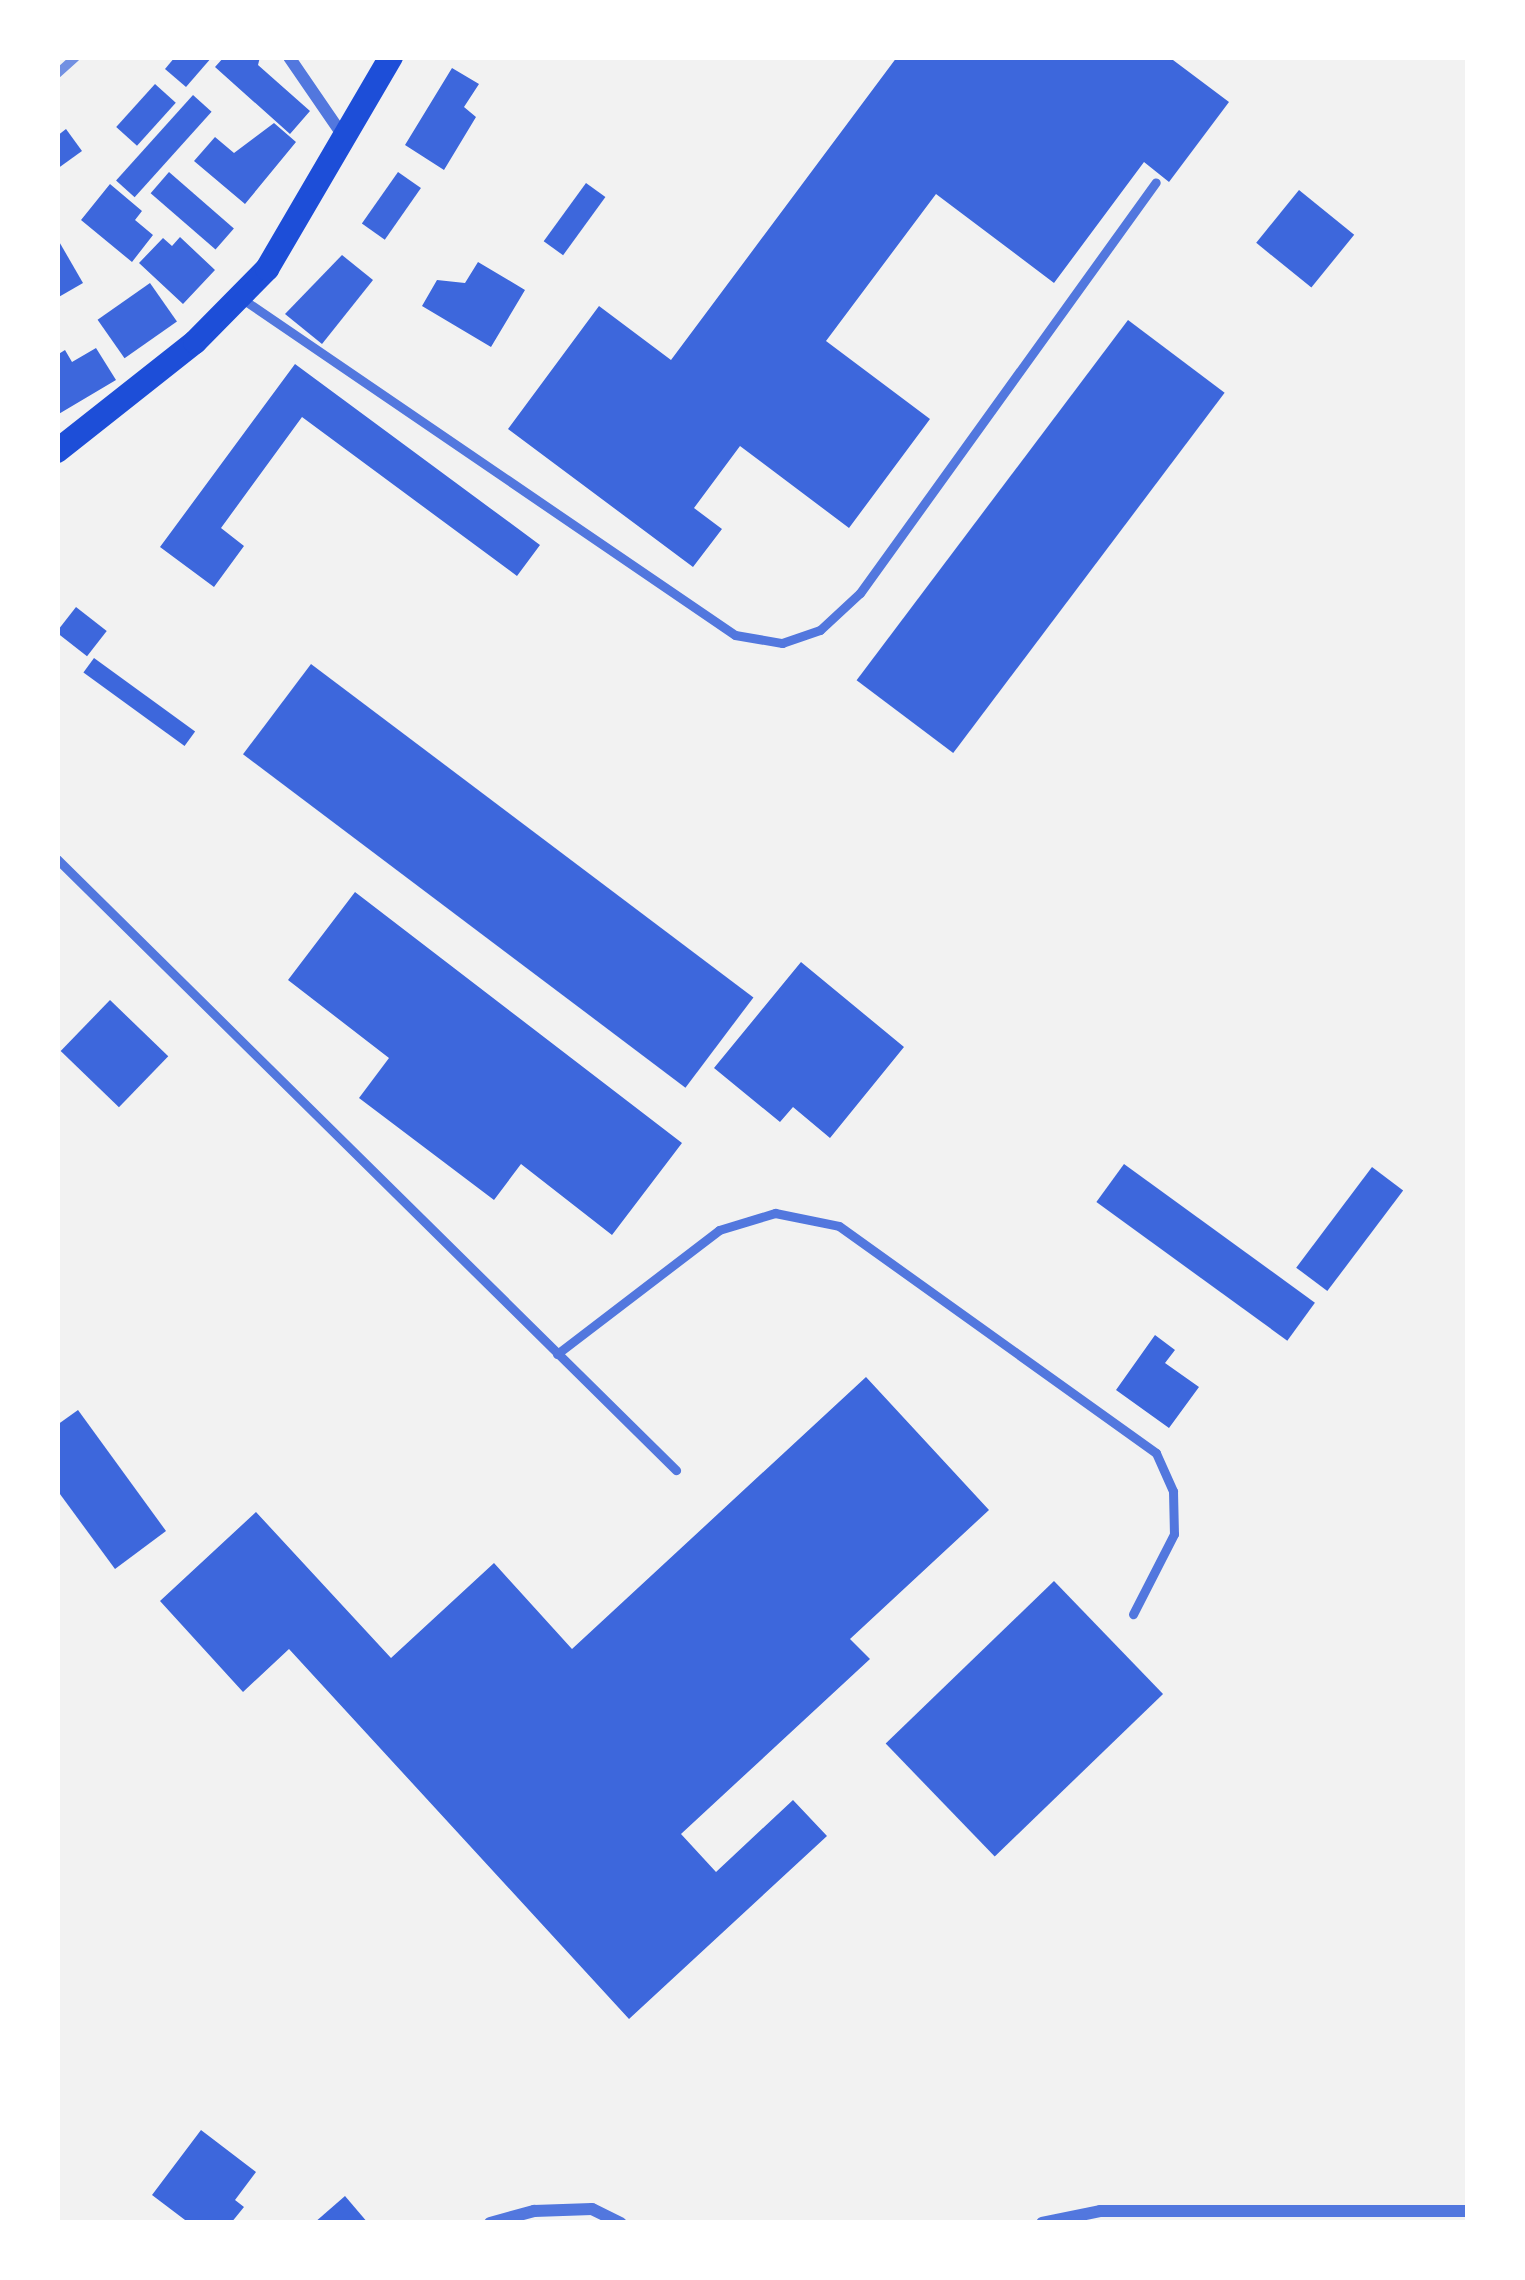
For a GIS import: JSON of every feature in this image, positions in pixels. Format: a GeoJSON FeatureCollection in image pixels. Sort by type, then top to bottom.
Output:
{"type":"FeatureCollection","features":[{"type":"Feature","properties":{"kind":"main road"},"geometry":{"type":"LineString","coordinates":[[57,451],[241,298],[347,142],[391,57]]}},
{"type":"Feature","properties":{"kind":"street"},"geometry":{"type":"LineString","coordinates":[[289,57],[347,142]]}},
{"type":"Feature","properties":{"kind":"street"},"geometry":{"type":"LineString","coordinates":[[490,2223],[592,2209],[621,2223]]}},
{"type":"Feature","properties":{"kind":"street"},"geometry":{"type":"LineString","coordinates":[[1042,2223],[1100,2211],[1468,2211]]}},
{"type":"Feature","properties":{"kind":"lane"},"geometry":{"type":"LineString","coordinates":[[241,298],[681,601],[734,634],[782,643],[820,630],[860,593],[1156,182]]}},
{"type":"Feature","properties":{"kind":"lane"},"geometry":{"type":"LineString","coordinates":[[57,859],[676,1470]]}},
{"type":"Feature","properties":{"kind":"lane"},"geometry":{"type":"LineString","coordinates":[[557,1354],[719,1230],[775,1213],[839,1226],[1156,1453],[1173,1491],[1174,1534],[1132,1614]]}},
{"type":"Feature","properties":{"kind":"building"},"geometry":{"type":"Polygon","coordinates":[[[175,57],[212,57],[186,87],[165,69],[175,57]]]}},
{"type":"Feature","properties":{"kind":"building"},"geometry":{"type":"Polygon","coordinates":[[[224,57],[260,57],[258,65],[310,111],[290,134],[215,67],[224,57]]]}},
{"type":"Feature","properties":{"kind":"building"},"geometry":{"type":"Polygon","coordinates":[[[897,57],[1169,57],[1229,102],[1169,182],[1144,162],[1054,283],[936,194],[826,341],[930,419],[849,528],[740,446],[694,508],[722,529],[693,567],[508,429],[599,306],[671,360],[897,57]]]}},
{"type":"Feature","properties":{"kind":"building"},"geometry":{"type":"Polygon","coordinates":[[[452,68],[479,84],[464,107],[476,117],[444,170],[405,145],[452,68]]]}},
{"type":"Feature","properties":{"kind":"building"},"geometry":{"type":"Polygon","coordinates":[[[155,84],[176,103],[137,146],[116,127],[155,84]]]}},
{"type":"Feature","properties":{"kind":"building"},"geometry":{"type":"Polygon","coordinates":[[[193,95],[212,112],[135,197],[116,180],[193,95]]]}},
{"type":"Feature","properties":{"kind":"building"},"geometry":{"type":"Polygon","coordinates":[[[274,123],[296,142],[245,204],[194,161],[215,137],[234,153],[274,123]]]}},
{"type":"Feature","properties":{"kind":"building"},"geometry":{"type":"Polygon","coordinates":[[[66,129],[82,151],[57,169],[57,136],[66,129]]]}},
{"type":"Feature","properties":{"kind":"building"},"geometry":{"type":"Polygon","coordinates":[[[169,172],[234,228],[216,250],[151,193],[169,172]]]}},
{"type":"Feature","properties":{"kind":"building"},"geometry":{"type":"Polygon","coordinates":[[[398,172],[421,188],[385,240],[362,224],[398,172]]]}},
{"type":"Feature","properties":{"kind":"building"},"geometry":{"type":"Polygon","coordinates":[[[586,183],[605,197],[563,255],[544,241],[586,183]]]}},
{"type":"Feature","properties":{"kind":"building"},"geometry":{"type":"Polygon","coordinates":[[[110,184],[142,211],[135,220],[153,235],[132,262],[81,220],[110,184]]]}},
{"type":"Feature","properties":{"kind":"building"},"geometry":{"type":"Polygon","coordinates":[[[1299,190],[1354,235],[1311,288],[1256,243],[1299,190]]]}},
{"type":"Feature","properties":{"kind":"building"},"geometry":{"type":"Polygon","coordinates":[[[180,237],[215,270],[183,304],[139,263],[163,238],[172,246],[180,237]]]}},
{"type":"Feature","properties":{"kind":"building"},"geometry":{"type":"Polygon","coordinates":[[[57,238],[83,283],[57,298],[57,238]]]}},
{"type":"Feature","properties":{"kind":"building"},"geometry":{"type":"Polygon","coordinates":[[[342,255],[373,280],[322,344],[285,314],[342,255]]]}},
{"type":"Feature","properties":{"kind":"building"},"geometry":{"type":"Polygon","coordinates":[[[478,262],[525,290],[491,347],[422,306],[437,280],[465,283],[478,262]]]}},
{"type":"Feature","properties":{"kind":"building"},"geometry":{"type":"Polygon","coordinates":[[[150,283],[177,322],[125,358],[98,320],[150,283]]]}},
{"type":"Feature","properties":{"kind":"building"},"geometry":{"type":"Polygon","coordinates":[[[1128,320],[1225,393],[953,753],[857,680],[1128,320]]]}},
{"type":"Feature","properties":{"kind":"building"},"geometry":{"type":"Polygon","coordinates":[[[96,348],[116,380],[57,415],[57,355],[65,350],[72,362],[96,348]]]}},
{"type":"Feature","properties":{"kind":"building"},"geometry":{"type":"Polygon","coordinates":[[[295,364],[540,545],[517,576],[302,417],[221,528],[244,546],[214,587],[160,547],[295,364]]]}},
{"type":"Feature","properties":{"kind":"building"},"geometry":{"type":"Polygon","coordinates":[[[76,607],[107,631],[87,656],[57,633],[76,607]]]}},
{"type":"Feature","properties":{"kind":"building"},"geometry":{"type":"Polygon","coordinates":[[[94,658],[195,731],[185,746],[83,673],[94,658]]]}},
{"type":"Feature","properties":{"kind":"building"},"geometry":{"type":"Polygon","coordinates":[[[311,664],[753,997],[685,1088],[243,754],[311,664]]]}},
{"type":"Feature","properties":{"kind":"building"},"geometry":{"type":"Polygon","coordinates":[[[355,892],[682,1143],[612,1235],[521,1164],[494,1200],[359,1098],[389,1058],[288,980],[355,892]]]}},
{"type":"Feature","properties":{"kind":"building"},"geometry":{"type":"Polygon","coordinates":[[[801,962],[904,1047],[830,1138],[793,1107],[780,1122],[714,1068],[801,962]]]}},
{"type":"Feature","properties":{"kind":"building"},"geometry":{"type":"Polygon","coordinates":[[[110,1000],[168,1056],[119,1107],[61,1051],[110,1000]]]}},
{"type":"Feature","properties":{"kind":"building"},"geometry":{"type":"Polygon","coordinates":[[[1124,1164],[1315,1303],[1287,1341],[1096,1202],[1124,1164]]]}},
{"type":"Feature","properties":{"kind":"building"},"geometry":{"type":"Polygon","coordinates":[[[1372,1167],[1403,1190],[1327,1291],[1296,1268],[1372,1167]]]}},
{"type":"Feature","properties":{"kind":"building"},"geometry":{"type":"Polygon","coordinates":[[[1155,1335],[1175,1350],[1165,1363],[1199,1387],[1169,1428],[1116,1390],[1155,1335]]]}},
{"type":"Feature","properties":{"kind":"building"},"geometry":{"type":"Polygon","coordinates":[[[866,1377],[989,1510],[850,1639],[870,1659],[681,1834],[716,1872],[793,1800],[827,1836],[629,2019],[289,1649],[243,1692],[160,1601],[256,1512],[391,1658],[494,1563],[572,1649],[866,1377]]]}},
{"type":"Feature","properties":{"kind":"building"},"geometry":{"type":"Polygon","coordinates":[[[78,1410],[166,1531],[115,1569],[57,1490],[57,1425],[78,1410]]]}},
{"type":"Feature","properties":{"kind":"building"},"geometry":{"type":"Polygon","coordinates":[[[1054,1581],[1163,1694],[995,1856],[886,1744],[1054,1581]]]}},
{"type":"Feature","properties":{"kind":"building"},"geometry":{"type":"Polygon","coordinates":[[[201,2130],[256,2172],[235,2200],[244,2207],[231,2223],[189,2223],[152,2195],[201,2130]]]}},
{"type":"Feature","properties":{"kind":"building"},"geometry":{"type":"Polygon","coordinates":[[[345,2196],[368,2223],[314,2223],[345,2196]]]}},
{"type":"Feature","properties":{"kind":"railway"},"geometry":{"type":"LineString","coordinates":[[57,73],[75,57]]}}]}
